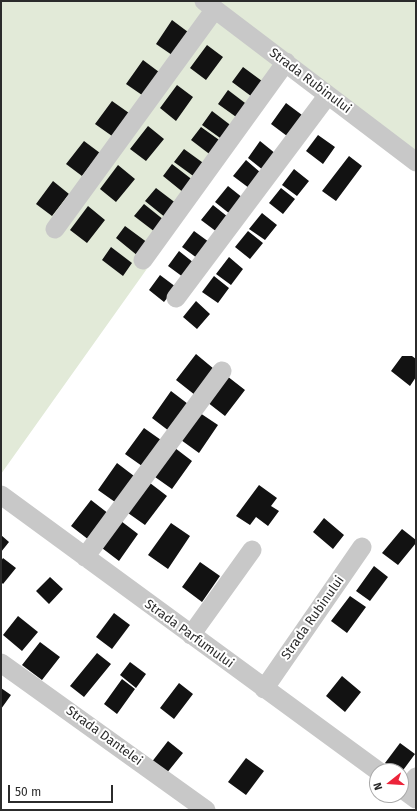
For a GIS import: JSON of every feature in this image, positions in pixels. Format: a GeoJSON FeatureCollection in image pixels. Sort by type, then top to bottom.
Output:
{"type":"FeatureCollection","features":[{"type":"Feature","properties":{"kind":"street","name":"Strada Rubinului"},"geometry":{"type":"LineString","coordinates":[[210,5],[416,162]]}},
{"type":"Feature","properties":{"kind":"street"},"geometry":{"type":"LineString","coordinates":[[55,229],[210,5]]}},
{"type":"Feature","properties":{"kind":"street"},"geometry":{"type":"LineString","coordinates":[[143,260],[286,62]]}},
{"type":"Feature","properties":{"kind":"street"},"geometry":{"type":"LineString","coordinates":[[176,298],[328,95]]}},
{"type":"Feature","properties":{"kind":"street"},"geometry":{"type":"LineString","coordinates":[[85,557],[222,371]]}},
{"type":"Feature","properties":{"kind":"street","name":"Strada Parfumului"},"geometry":{"type":"LineString","coordinates":[[1,495],[369,765]]}},
{"type":"Feature","properties":{"kind":"street","name":"Strada Rubinului"},"geometry":{"type":"LineString","coordinates":[[264,689],[362,546]]}},
{"type":"Feature","properties":{"kind":"street"},"geometry":{"type":"LineString","coordinates":[[191,635],[252,550]]}},
{"type":"Feature","properties":{"kind":"street","name":"Strada Dantelei"},"geometry":{"type":"LineString","coordinates":[[1,663],[206,810]]}},
{"type":"Feature","properties":{"kind":"green space"},"geometry":{"type":"Polygon","coordinates":[[[1,1],[416,1],[416,162],[289,69],[1,474],[1,1]]]}},
{"type":"Feature","properties":{"kind":"building"},"geometry":{"type":"Polygon","coordinates":[[[172,20],[188,32],[172,55],[156,44],[172,20]]]}},
{"type":"Feature","properties":{"kind":"building"},"geometry":{"type":"Polygon","coordinates":[[[207,45],[223,57],[206,80],[190,68],[207,45]]]}},
{"type":"Feature","properties":{"kind":"building"},"geometry":{"type":"Polygon","coordinates":[[[143,60],[159,72],[142,95],[126,84],[143,60]]]}},
{"type":"Feature","properties":{"kind":"building"},"geometry":{"type":"Polygon","coordinates":[[[243,67],[266,84],[255,99],[232,82],[243,67]]]}},
{"type":"Feature","properties":{"kind":"building"},"geometry":{"type":"Polygon","coordinates":[[[177,85],[193,97],[176,121],[160,108],[177,85]]]}},
{"type":"Feature","properties":{"kind":"building"},"geometry":{"type":"Polygon","coordinates":[[[228,90],[249,106],[239,119],[218,104],[228,90]]]}},
{"type":"Feature","properties":{"kind":"building"},"geometry":{"type":"Polygon","coordinates":[[[112,101],[129,113],[112,136],[95,124],[112,101]]]}},
{"type":"Feature","properties":{"kind":"building"},"geometry":{"type":"Polygon","coordinates":[[[286,103],[302,115],[287,136],[271,124],[286,103]]]}},
{"type":"Feature","properties":{"kind":"building"},"geometry":{"type":"Polygon","coordinates":[[[212,111],[233,127],[223,140],[202,125],[212,111]]]}},
{"type":"Feature","properties":{"kind":"building"},"geometry":{"type":"Polygon","coordinates":[[[148,126],[164,139],[146,161],[130,149],[148,126]]]}},
{"type":"Feature","properties":{"kind":"building"},"geometry":{"type":"Polygon","coordinates":[[[201,127],[222,142],[212,156],[191,140],[201,127]]]}},
{"type":"Feature","properties":{"kind":"building"},"geometry":{"type":"Polygon","coordinates":[[[318,135],[335,147],[323,164],[306,151],[318,135]]]}},
{"type":"Feature","properties":{"kind":"building"},"geometry":{"type":"Polygon","coordinates":[[[84,141],[100,153],[82,176],[66,164],[84,141]]]}},
{"type":"Feature","properties":{"kind":"building"},"geometry":{"type":"Polygon","coordinates":[[[260,141],[276,154],[263,170],[248,158],[260,141]]]}},
{"type":"Feature","properties":{"kind":"building"},"geometry":{"type":"Polygon","coordinates":[[[184,149],[206,165],[196,178],[174,162],[184,149]]]}},
{"type":"Feature","properties":{"kind":"building"},"geometry":{"type":"Polygon","coordinates":[[[349,156],[362,166],[336,201],[322,191],[349,156]]]}},
{"type":"Feature","properties":{"kind":"building"},"geometry":{"type":"Polygon","coordinates":[[[246,160],[261,173],[249,188],[233,176],[246,160]]]}},
{"type":"Feature","properties":{"kind":"building"},"geometry":{"type":"Polygon","coordinates":[[[172,164],[194,181],[184,193],[163,176],[172,164]]]}},
{"type":"Feature","properties":{"kind":"building"},"geometry":{"type":"Polygon","coordinates":[[[118,165],[135,179],[116,202],[100,189],[118,165]]]}},
{"type":"Feature","properties":{"kind":"building"},"geometry":{"type":"Polygon","coordinates":[[[294,169],[309,181],[297,196],[282,185],[294,169]]]}},
{"type":"Feature","properties":{"kind":"building"},"geometry":{"type":"Polygon","coordinates":[[[53,181],[69,194],[52,216],[36,204],[53,181]]]}},
{"type":"Feature","properties":{"kind":"building"},"geometry":{"type":"Polygon","coordinates":[[[228,186],[243,198],[230,214],[215,202],[228,186]]]}},
{"type":"Feature","properties":{"kind":"building"},"geometry":{"type":"Polygon","coordinates":[[[156,188],[177,204],[166,218],[145,201],[156,188]]]}},
{"type":"Feature","properties":{"kind":"building"},"geometry":{"type":"Polygon","coordinates":[[[281,188],[295,199],[283,214],[269,203],[281,188]]]}},
{"type":"Feature","properties":{"kind":"building"},"geometry":{"type":"Polygon","coordinates":[[[144,204],[164,220],[155,232],[134,216],[144,204]]]}},
{"type":"Feature","properties":{"kind":"building"},"geometry":{"type":"Polygon","coordinates":[[[213,205],[228,217],[217,232],[201,220],[213,205]]]}},
{"type":"Feature","properties":{"kind":"building"},"geometry":{"type":"Polygon","coordinates":[[[88,206],[105,220],[87,243],[70,230],[88,206]]]}},
{"type":"Feature","properties":{"kind":"building"},"geometry":{"type":"Polygon","coordinates":[[[262,213],[277,225],[265,240],[249,229],[262,213]]]}},
{"type":"Feature","properties":{"kind":"building"},"geometry":{"type":"Polygon","coordinates":[[[125,226],[148,243],[138,256],[116,238],[125,226]]]}},
{"type":"Feature","properties":{"kind":"building"},"geometry":{"type":"Polygon","coordinates":[[[194,231],[209,242],[197,258],[182,247],[194,231]]]}},
{"type":"Feature","properties":{"kind":"building"},"geometry":{"type":"Polygon","coordinates":[[[248,231],[263,243],[250,259],[235,247],[248,231]]]}},
{"type":"Feature","properties":{"kind":"building"},"geometry":{"type":"Polygon","coordinates":[[[111,247],[132,263],[123,276],[102,260],[111,247]]]}},
{"type":"Feature","properties":{"kind":"building"},"geometry":{"type":"Polygon","coordinates":[[[179,251],[194,263],[183,277],[168,266],[179,251]]]}},
{"type":"Feature","properties":{"kind":"building"},"geometry":{"type":"Polygon","coordinates":[[[229,257],[243,269],[231,285],[216,274],[229,257]]]}},
{"type":"Feature","properties":{"kind":"building"},"geometry":{"type":"Polygon","coordinates":[[[160,275],[176,287],[164,302],[149,290],[160,275]]]}},
{"type":"Feature","properties":{"kind":"building"},"geometry":{"type":"Polygon","coordinates":[[[214,276],[229,288],[218,303],[202,292],[214,276]]]}},
{"type":"Feature","properties":{"kind":"building"},"geometry":{"type":"Polygon","coordinates":[[[196,301],[210,314],[197,329],[183,317],[196,301]]]}},
{"type":"Feature","properties":{"kind":"building"},"geometry":{"type":"Polygon","coordinates":[[[196,354],[214,369],[195,395],[176,380],[196,354]]]}},
{"type":"Feature","properties":{"kind":"building"},"geometry":{"type":"Polygon","coordinates":[[[402,356],[412,356],[416,359],[416,377],[410,386],[391,371],[402,356]]]}},
{"type":"Feature","properties":{"kind":"building"},"geometry":{"type":"Polygon","coordinates":[[[227,376],[245,390],[225,416],[207,402],[227,376]]]}},
{"type":"Feature","properties":{"kind":"building"},"geometry":{"type":"Polygon","coordinates":[[[171,391],[188,404],[169,431],[152,418],[171,391]]]}},
{"type":"Feature","properties":{"kind":"building"},"geometry":{"type":"Polygon","coordinates":[[[200,413],[218,425],[199,453],[181,440],[200,413]]]}},
{"type":"Feature","properties":{"kind":"building"},"geometry":{"type":"Polygon","coordinates":[[[144,428],[161,440],[142,466],[125,454],[144,428]]]}},
{"type":"Feature","properties":{"kind":"building"},"geometry":{"type":"Polygon","coordinates":[[[175,448],[192,461],[172,489],[155,477],[175,448]]]}},
{"type":"Feature","properties":{"kind":"building"},"geometry":{"type":"Polygon","coordinates":[[[117,463],[134,476],[115,502],[98,490],[117,463]]]}},
{"type":"Feature","properties":{"kind":"building"},"geometry":{"type":"Polygon","coordinates":[[[150,483],[167,496],[145,525],[128,513],[150,483]]]}},
{"type":"Feature","properties":{"kind":"building"},"geometry":{"type":"Polygon","coordinates":[[[259,485],[277,498],[271,506],[279,511],[268,526],[256,517],[250,525],[236,516],[259,485]]]}},
{"type":"Feature","properties":{"kind":"building"},"geometry":{"type":"Polygon","coordinates":[[[91,500],[109,514],[89,540],[71,526],[91,500]]]}},
{"type":"Feature","properties":{"kind":"building"},"geometry":{"type":"Polygon","coordinates":[[[324,518],[344,535],[333,549],[313,532],[324,518]]]}},
{"type":"Feature","properties":{"kind":"building"},"geometry":{"type":"Polygon","coordinates":[[[121,521],[138,534],[119,561],[102,548],[121,521]]]}},
{"type":"Feature","properties":{"kind":"building"},"geometry":{"type":"Polygon","coordinates":[[[171,523],[190,536],[168,569],[148,555],[171,523]]]}},
{"type":"Feature","properties":{"kind":"building"},"geometry":{"type":"Polygon","coordinates":[[[402,529],[416,540],[416,543],[398,565],[382,553],[402,529]]]}},
{"type":"Feature","properties":{"kind":"building"},"geometry":{"type":"Polygon","coordinates":[[[1,535],[9,542],[1,552],[1,535]]]}},
{"type":"Feature","properties":{"kind":"building"},"geometry":{"type":"Polygon","coordinates":[[[3,558],[16,568],[3,584],[1,582],[1,561],[3,558]]]}},
{"type":"Feature","properties":{"kind":"building"},"geometry":{"type":"Polygon","coordinates":[[[200,562],[220,576],[202,602],[182,587],[200,562]]]}},
{"type":"Feature","properties":{"kind":"building"},"geometry":{"type":"Polygon","coordinates":[[[374,566],[388,577],[370,601],[356,591],[374,566]]]}},
{"type":"Feature","properties":{"kind":"building"},"geometry":{"type":"Polygon","coordinates":[[[50,577],[63,589],[49,604],[36,591],[50,577]]]}},
{"type":"Feature","properties":{"kind":"building"},"geometry":{"type":"Polygon","coordinates":[[[350,596],[366,607],[347,633],[331,621],[350,596]]]}},
{"type":"Feature","properties":{"kind":"building"},"geometry":{"type":"Polygon","coordinates":[[[114,613],[130,625],[112,649],[96,637],[114,613]]]}},
{"type":"Feature","properties":{"kind":"building"},"geometry":{"type":"Polygon","coordinates":[[[18,616],[38,632],[22,651],[3,635],[18,616]]]}},
{"type":"Feature","properties":{"kind":"building"},"geometry":{"type":"Polygon","coordinates":[[[40,642],[60,657],[42,680],[22,665],[40,642]]]}},
{"type":"Feature","properties":{"kind":"building"},"geometry":{"type":"Polygon","coordinates":[[[97,653],[111,664],[84,697],[70,686],[97,653]]]}},
{"type":"Feature","properties":{"kind":"building"},"geometry":{"type":"Polygon","coordinates":[[[130,662],[146,674],[136,688],[120,675],[130,662]]]}},
{"type":"Feature","properties":{"kind":"building"},"geometry":{"type":"Polygon","coordinates":[[[342,676],[361,692],[345,712],[326,696],[342,676]]]}},
{"type":"Feature","properties":{"kind":"building"},"geometry":{"type":"Polygon","coordinates":[[[122,679],[135,689],[117,714],[104,704],[122,679]]]}},
{"type":"Feature","properties":{"kind":"building"},"geometry":{"type":"Polygon","coordinates":[[[179,683],[193,694],[174,719],[160,708],[179,683]]]}},
{"type":"Feature","properties":{"kind":"building"},"geometry":{"type":"Polygon","coordinates":[[[1,688],[11,695],[1,709],[1,688]]]}},
{"type":"Feature","properties":{"kind":"building"},"geometry":{"type":"Polygon","coordinates":[[[168,741],[183,753],[166,774],[151,763],[168,741]]]}},
{"type":"Feature","properties":{"kind":"building"},"geometry":{"type":"Polygon","coordinates":[[[400,743],[415,754],[408,763],[385,763],[400,743]]]}},
{"type":"Feature","properties":{"kind":"building"},"geometry":{"type":"Polygon","coordinates":[[[246,758],[264,771],[246,795],[228,782],[246,758]]]}}]}
